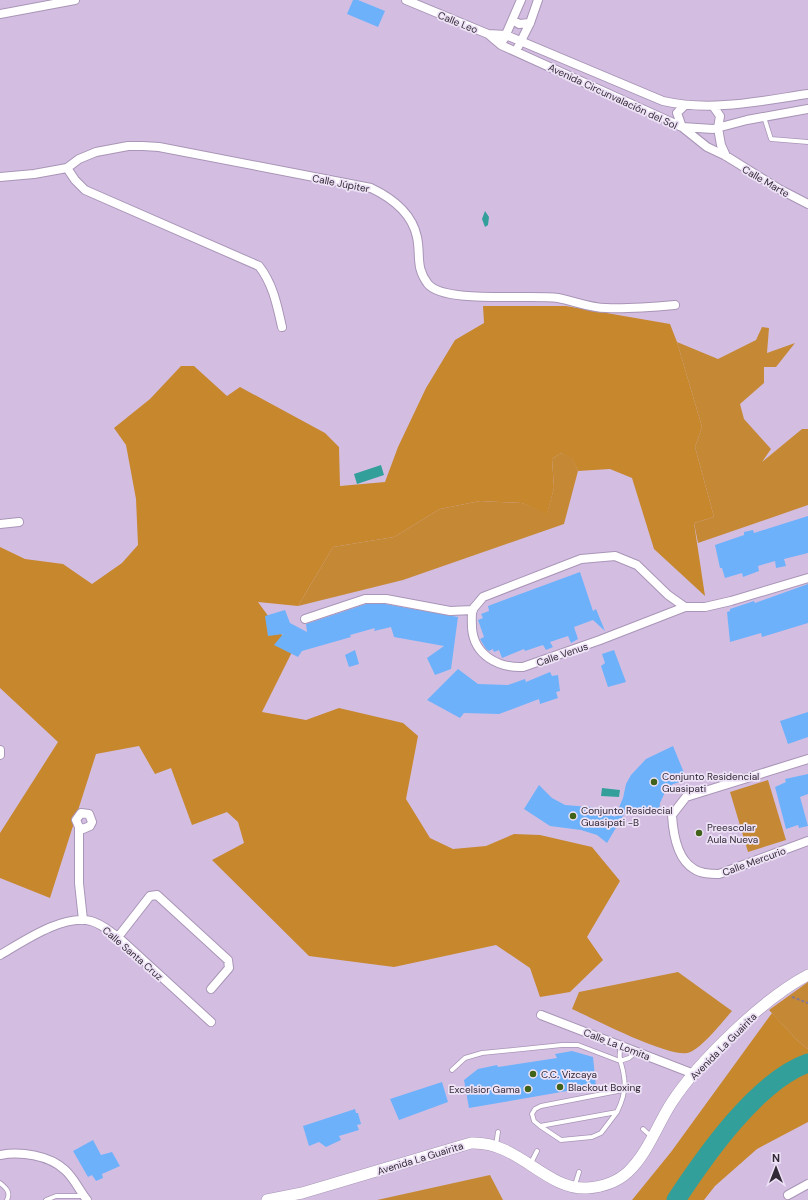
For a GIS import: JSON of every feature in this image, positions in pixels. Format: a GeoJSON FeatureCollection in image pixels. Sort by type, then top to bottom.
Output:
{"type":"FeatureCollection","features":[{"type":"Feature","properties":{"kind":"street"},"geometry":{"type":"LineString","coordinates":[[0,14],[75,0]]}},
{"type":"Feature","properties":{"kind":"street","name":"Calle Leo"},"geometry":{"type":"LineString","coordinates":[[406,0],[488,34],[501,45]]}},
{"type":"Feature","properties":{"kind":"street"},"geometry":{"type":"LineString","coordinates":[[501,45],[513,20],[520,0]]}},
{"type":"Feature","properties":{"kind":"street"},"geometry":{"type":"LineString","coordinates":[[516,51],[530,23],[538,0]]}},
{"type":"Feature","properties":{"kind":"street"},"geometry":{"type":"LineString","coordinates":[[513,20],[519,24],[530,23]]}},
{"type":"Feature","properties":{"kind":"street","name":"Calle Leo"},"geometry":{"type":"LineString","coordinates":[[488,34],[506,35]]}},
{"type":"Feature","properties":{"kind":"street","name":"Avenida Circunvalación del Sol"},"geometry":{"type":"LineString","coordinates":[[506,35],[663,101],[685,105],[713,106],[744,104],[808,94]]}},
{"type":"Feature","properties":{"kind":"street","name":"Avenida Circunvalación del Sol"},"geometry":{"type":"LineString","coordinates":[[501,45],[682,127],[696,129],[718,128],[764,117],[808,110]]}},
{"type":"Feature","properties":{"kind":"street"},"geometry":{"type":"LineString","coordinates":[[682,127],[678,113],[685,105]]}},
{"type":"Feature","properties":{"kind":"street"},"geometry":{"type":"LineString","coordinates":[[713,106],[720,116],[718,128],[721,145],[726,156]]}},
{"type":"Feature","properties":{"kind":"street","name":"Calle Marte"},"geometry":{"type":"LineString","coordinates":[[682,127],[706,147],[726,156],[779,190],[808,204]]}},
{"type":"Feature","properties":{"kind":"street","name":"Calle Júpiter"},"geometry":{"type":"LineString","coordinates":[[67,168],[79,159],[96,152],[128,146],[159,147],[372,188],[387,196],[406,213],[417,238],[418,267],[429,285],[439,292],[461,296],[558,298],[604,308],[646,308],[675,304]]}},
{"type":"Feature","properties":{"kind":"street"},"geometry":{"type":"LineString","coordinates":[[0,177],[34,174],[67,168],[75,180],[85,190],[259,266],[267,276],[271,286],[282,327]]}},
{"type":"Feature","properties":{"kind":"street"},"geometry":{"type":"LineString","coordinates":[[0,524],[18,522]]}},
{"type":"Feature","properties":{"kind":"street"},"geometry":{"type":"LineString","coordinates":[[305,619],[365,599],[386,599],[450,611],[473,610],[483,597],[581,559],[603,556],[615,556],[637,565],[668,595],[685,607]]}},
{"type":"Feature","properties":{"kind":"street","name":"Calle Venus"},"geometry":{"type":"LineString","coordinates":[[473,610],[472,632],[482,654],[501,665],[512,668],[522,668],[566,653],[685,607],[705,607],[731,601],[808,578]]}},
{"type":"Feature","properties":{"kind":"street"},"geometry":{"type":"LineString","coordinates":[[0,750],[0,755]]}},
{"type":"Feature","properties":{"kind":"street","name":"Calle Mercurio"},"geometry":{"type":"LineString","coordinates":[[808,759],[686,797],[672,815],[675,837],[680,852],[693,869],[705,873],[719,874],[808,841]]}},
{"type":"Feature","properties":{"kind":"street"},"geometry":{"type":"LineString","coordinates":[[79,827],[78,883],[83,920]]}},
{"type":"Feature","properties":{"kind":"street"},"geometry":{"type":"LineString","coordinates":[[118,937],[150,896],[153,894],[157,895],[228,960],[229,968],[211,989]]}},
{"type":"Feature","properties":{"kind":"street","name":"Calle Santa Cruz"},"geometry":{"type":"LineString","coordinates":[[0,955],[69,920],[83,920],[104,926],[211,1022]]}},
{"type":"Feature","properties":{"kind":"street","name":"Avenida La Guairita"},"geometry":{"type":"LineString","coordinates":[[267,1200],[302,1193],[402,1161],[471,1143],[496,1145],[549,1176],[575,1187],[588,1188],[600,1186],[623,1176],[640,1158],[673,1101],[694,1074],[742,1026],[771,1000],[808,975]]}},
{"type":"Feature","properties":{"kind":"street","name":"Calle La Lomita"},"geometry":{"type":"LineString","coordinates":[[541,1015],[694,1074]]}},
{"type":"Feature","properties":{"kind":"street"},"geometry":{"type":"LineString","coordinates":[[0,1155],[17,1153],[56,1163],[65,1170],[85,1198]]}},
{"type":"Feature","properties":{"kind":"street"},"geometry":{"type":"LineString","coordinates":[[788,1195],[808,1184]]}},
{"type":"Feature","properties":{"kind":"lane"},"geometry":{"type":"LineString","coordinates":[[764,117],[771,139],[808,142]]}},
{"type":"Feature","properties":{"kind":"lane"},"geometry":{"type":"LineString","coordinates":[[452,1070],[465,1058],[482,1053],[562,1045],[578,1045],[620,1061],[629,1058],[636,1051]]}},
{"type":"Feature","properties":{"kind":"lane"},"geometry":{"type":"LineString","coordinates":[[622,1046],[619,1055],[624,1076],[623,1090],[620,1106],[601,1134],[561,1140],[555,1138],[534,1121],[532,1114],[535,1109],[623,1090]]}},
{"type":"Feature","properties":{"kind":"lane"},"geometry":{"type":"LineString","coordinates":[[540,1126],[617,1112]]}},
{"type":"Feature","properties":{"kind":"lane"},"geometry":{"type":"LineString","coordinates":[[643,1129],[652,1137]]}},
{"type":"Feature","properties":{"kind":"lane"},"geometry":{"type":"LineString","coordinates":[[496,1145],[498,1132]]}},
{"type":"Feature","properties":{"kind":"lane"},"geometry":{"type":"LineString","coordinates":[[530,1164],[537,1151]]}},
{"type":"Feature","properties":{"kind":"lane"},"geometry":{"type":"LineString","coordinates":[[575,1187],[579,1172]]}},
{"type":"Feature","properties":{"kind":"lane"},"geometry":{"type":"LineString","coordinates":[[0,1183],[8,1190],[9,1196],[7,1200]]}},
{"type":"Feature","properties":{"kind":"lane"},"geometry":{"type":"LineString","coordinates":[[46,1200],[56,1196],[85,1198]]}},
{"type":"Feature","properties":{"kind":"path"},"geometry":{"type":"LineString","coordinates":[[796,993],[790,996],[808,1003]]}},
{"type":"Feature","properties":{"kind":"shaded area"},"geometry":{"type":"Polygon","coordinates":[[[485,211],[489,217],[488,225],[485,227],[482,219],[485,211]]]}},
{"type":"Feature","properties":{"kind":"shaded area"},"geometry":{"type":"Polygon","coordinates":[[[483,306],[566,306],[670,324],[677,342],[702,427],[695,447],[714,517],[694,523],[705,596],[654,549],[632,478],[610,469],[578,471],[572,458],[561,453],[552,459],[554,488],[547,514],[522,503],[480,501],[440,509],[394,537],[333,547],[298,606],[258,602],[293,650],[262,712],[306,720],[339,708],[403,723],[418,736],[406,799],[430,838],[453,849],[486,846],[514,834],[540,835],[592,847],[620,881],[587,937],[603,960],[570,992],[540,997],[530,968],[496,945],[394,967],[309,956],[212,860],[244,843],[238,822],[227,812],[192,825],[171,768],[155,774],[139,746],[96,754],[50,898],[0,878],[0,833],[58,742],[0,688],[0,547],[25,559],[63,564],[92,584],[122,563],[138,545],[136,499],[126,445],[114,428],[150,399],[181,366],[194,366],[227,396],[240,387],[325,433],[339,447],[340,486],[385,482],[398,447],[426,388],[455,340],[484,323],[483,306]]]}},
{"type":"Feature","properties":{"kind":"shaded area"},"geometry":{"type":"Polygon","coordinates":[[[762,327],[769,328],[767,353],[795,343],[776,367],[764,367],[764,383],[740,404],[744,419],[771,449],[762,462],[802,429],[808,429],[808,505],[698,543],[694,523],[714,517],[695,447],[702,427],[677,342],[718,359],[756,340],[762,327]]]}},
{"type":"Feature","properties":{"kind":"shaded area"},"geometry":{"type":"Polygon","coordinates":[[[561,453],[572,457],[578,471],[564,524],[403,580],[298,606],[333,547],[394,537],[440,509],[480,501],[522,503],[547,513],[554,488],[552,459],[561,453]]]}},
{"type":"Feature","properties":{"kind":"shaded area"},"geometry":{"type":"Polygon","coordinates":[[[381,465],[384,475],[357,484],[354,474],[381,465]]]}},
{"type":"Feature","properties":{"kind":"shaded area"},"geometry":{"type":"Polygon","coordinates":[[[768,780],[786,840],[748,852],[730,792],[768,780]]]}},
{"type":"Feature","properties":{"kind":"shaded area"},"geometry":{"type":"Polygon","coordinates":[[[602,788],[620,790],[619,797],[601,796],[602,788]]]}},
{"type":"Feature","properties":{"kind":"shaded area"},"geometry":{"type":"Polygon","coordinates":[[[678,972],[732,1011],[705,1041],[687,1053],[663,1049],[647,1043],[613,1029],[572,1009],[579,992],[678,972]]]}},
{"type":"Feature","properties":{"kind":"shaded area"},"geometry":{"type":"Polygon","coordinates":[[[808,982],[808,1049],[797,1040],[769,1010],[808,982]]]}},
{"type":"Feature","properties":{"kind":"shaded area"},"geometry":{"type":"Polygon","coordinates":[[[772,1013],[797,1040],[808,1049],[808,1122],[757,1149],[715,1186],[704,1200],[632,1200],[671,1152],[772,1013]]]}},
{"type":"Feature","properties":{"kind":"shaded area"},"geometry":{"type":"Polygon","coordinates":[[[490,1175],[503,1200],[377,1200],[490,1175]]]}},
{"type":"Feature","properties":{"kind":"building"},"geometry":{"type":"Polygon","coordinates":[[[353,0],[358,0],[385,11],[378,27],[347,14],[353,0]]]}},
{"type":"Feature","properties":{"kind":"building"},"geometry":{"type":"Polygon","coordinates":[[[808,516],[808,553],[784,559],[786,566],[776,568],[775,561],[758,566],[759,571],[743,577],[742,573],[725,578],[722,568],[720,568],[715,545],[744,535],[744,532],[753,530],[754,533],[808,516]]]}},
{"type":"Feature","properties":{"kind":"building"},"geometry":{"type":"Polygon","coordinates":[[[580,572],[593,611],[596,609],[605,631],[593,620],[574,627],[578,639],[571,643],[568,636],[550,642],[553,647],[546,650],[543,645],[525,651],[524,649],[502,658],[499,650],[494,652],[493,649],[489,651],[486,649],[480,639],[484,637],[478,620],[483,618],[481,614],[489,611],[488,606],[580,572]]]}},
{"type":"Feature","properties":{"kind":"building"},"geometry":{"type":"Polygon","coordinates":[[[808,584],[808,623],[762,637],[761,633],[730,642],[727,612],[730,611],[730,609],[754,601],[755,603],[808,584]]]}},
{"type":"Feature","properties":{"kind":"building"},"geometry":{"type":"Polygon","coordinates":[[[366,604],[385,604],[458,617],[451,669],[435,675],[427,658],[444,646],[394,637],[391,627],[374,631],[375,628],[350,635],[351,637],[302,651],[298,657],[274,645],[283,634],[268,636],[265,616],[285,610],[290,623],[307,632],[306,624],[366,604]]]}},
{"type":"Feature","properties":{"kind":"building"},"geometry":{"type":"Polygon","coordinates":[[[355,650],[359,664],[349,667],[345,655],[355,650]]]}},
{"type":"Feature","properties":{"kind":"building"},"geometry":{"type":"Polygon","coordinates":[[[614,650],[626,682],[608,687],[601,666],[605,663],[602,654],[614,650]]]}},
{"type":"Feature","properties":{"kind":"building"},"geometry":{"type":"Polygon","coordinates":[[[458,669],[478,684],[508,685],[525,679],[526,682],[550,672],[552,676],[558,675],[560,691],[556,692],[558,698],[540,704],[539,699],[499,714],[464,713],[460,718],[427,700],[458,669]]]}},
{"type":"Feature","properties":{"kind":"building"},"geometry":{"type":"Polygon","coordinates":[[[808,712],[808,737],[788,744],[780,721],[808,712]]]}},
{"type":"Feature","properties":{"kind":"building"},"geometry":{"type":"Polygon","coordinates":[[[673,746],[687,780],[673,784],[666,790],[660,803],[659,815],[627,809],[607,843],[597,835],[581,830],[550,826],[524,809],[539,785],[552,798],[565,805],[590,807],[607,812],[615,817],[623,798],[626,784],[631,775],[646,759],[673,746]]]}},
{"type":"Feature","properties":{"kind":"building"},"geometry":{"type":"Polygon","coordinates":[[[808,774],[808,794],[800,797],[808,826],[799,828],[798,825],[786,829],[775,787],[786,782],[785,779],[808,774]]]}},
{"type":"Feature","properties":{"kind":"building","name":"C.C. Vizcaya"},"geometry":{"type":"Polygon","coordinates":[[[572,1051],[593,1057],[596,1086],[469,1108],[464,1080],[478,1069],[497,1065],[498,1067],[557,1058],[555,1054],[572,1051]]]}},
{"type":"Feature","properties":{"kind":"building"},"geometry":{"type":"Polygon","coordinates":[[[442,1082],[448,1102],[399,1120],[390,1099],[442,1082]]]}},
{"type":"Feature","properties":{"kind":"building"},"geometry":{"type":"Polygon","coordinates":[[[355,1109],[356,1113],[358,1113],[361,1124],[357,1125],[359,1130],[339,1136],[341,1140],[326,1147],[319,1142],[309,1146],[303,1126],[355,1109]]]}},
{"type":"Feature","properties":{"kind":"building"},"geometry":{"type":"Polygon","coordinates":[[[93,1140],[101,1155],[112,1152],[120,1166],[102,1174],[103,1178],[96,1181],[92,1175],[88,1177],[73,1151],[93,1140]]]}},
{"type":"Feature","properties":{"kind":"waterway"},"geometry":{"type":"LineString","coordinates":[[676,1200],[717,1142],[751,1103],[789,1072],[808,1063]]}},
{"type":"Feature","properties":{"kind":"place","name":"Conjunto Residencial Guasipati"},"geometry":{"type":"Point","coordinates":[654,782]}},
{"type":"Feature","properties":{"kind":"place","name":"Conjunto Residecial Guasipati -B"},"geometry":{"type":"Point","coordinates":[573,816]}},
{"type":"Feature","properties":{"kind":"place","name":"Preescolar Aula Nueva"},"geometry":{"type":"Point","coordinates":[699,833]}},
{"type":"Feature","properties":{"kind":"place","name":"C.C. Vizcaya"},"geometry":{"type":"Point","coordinates":[533,1074]}},
{"type":"Feature","properties":{"kind":"place","name":"Blackout Boxing"},"geometry":{"type":"Point","coordinates":[560,1087]}},
{"type":"Feature","properties":{"kind":"place","name":"Excelsior Gama"},"geometry":{"type":"Point","coordinates":[528,1089]}}]}
